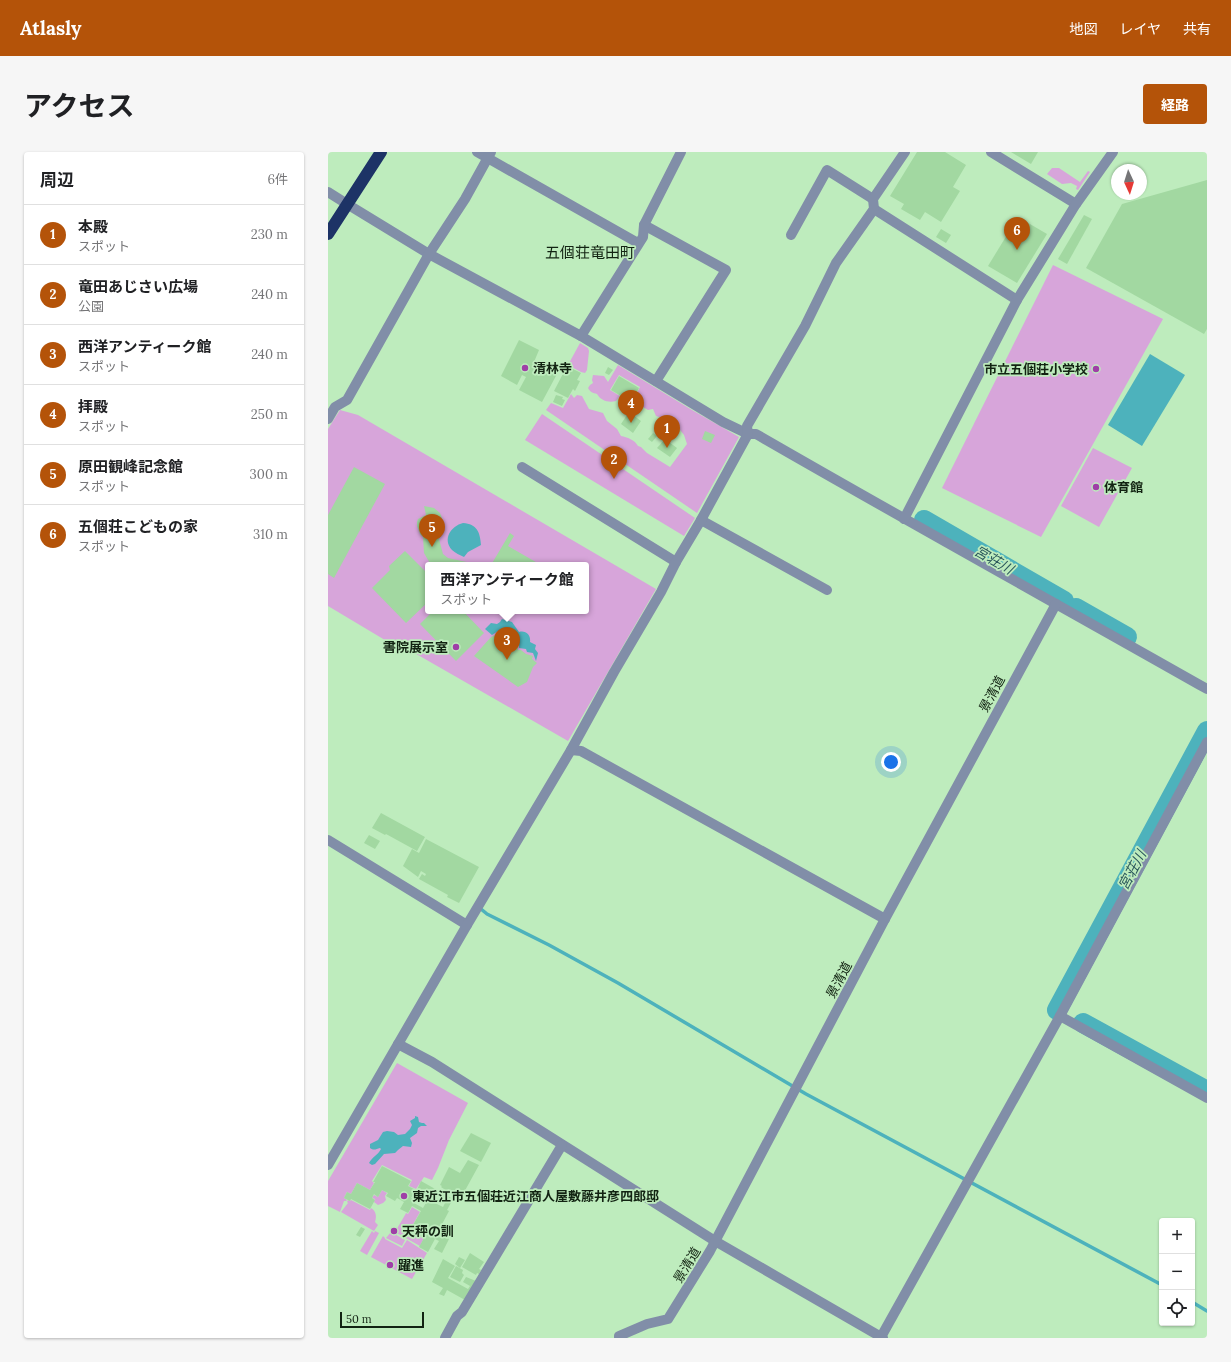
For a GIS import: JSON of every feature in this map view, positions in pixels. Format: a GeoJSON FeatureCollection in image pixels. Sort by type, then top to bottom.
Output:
{"type":"FeatureCollection","features":[{"type":"Feature","properties":{"kind":"highway"},"geometry":{"type":"LineString","coordinates":[[328,234],[381,152]]}},
{"type":"Feature","properties":{"kind":"street"},"geometry":{"type":"LineString","coordinates":[[477,152],[489,155],[638,243]]}},
{"type":"Feature","properties":{"kind":"street"},"geometry":{"type":"LineString","coordinates":[[581,336],[643,236],[644,225],[681,152]]}},
{"type":"Feature","properties":{"kind":"street"},"geometry":{"type":"LineString","coordinates":[[328,1165],[467,925],[571,750],[614,672],[661,592],[676,562],[748,434],[747,426],[805,326],[836,263],[905,152]]}},
{"type":"Feature","properties":{"kind":"street"},"geometry":{"type":"LineString","coordinates":[[991,152],[1076,204]]}},
{"type":"Feature","properties":{"kind":"street"},"geometry":{"type":"LineString","coordinates":[[904,519],[1017,300],[1076,204],[1113,152]]}},
{"type":"Feature","properties":{"kind":"street"},"geometry":{"type":"LineString","coordinates":[[328,419],[335,407],[347,400],[429,254],[465,199],[489,155]]}},
{"type":"Feature","properties":{"kind":"street"},"geometry":{"type":"LineString","coordinates":[[791,235],[827,170],[874,204],[1017,300]]}},
{"type":"Feature","properties":{"kind":"street"},"geometry":{"type":"LineString","coordinates":[[328,192],[429,254],[581,336],[723,422],[748,434],[756,434],[1207,689]]}},
{"type":"Feature","properties":{"kind":"street"},"geometry":{"type":"LineString","coordinates":[[644,225],[726,270],[656,381]]}},
{"type":"Feature","properties":{"kind":"street"},"geometry":{"type":"LineString","coordinates":[[522,467],[676,562]]}},
{"type":"Feature","properties":{"kind":"street"},"geometry":{"type":"LineString","coordinates":[[701,520],[827,590]]}},
{"type":"Feature","properties":{"kind":"street","name":"景清道"},"geometry":{"type":"LineString","coordinates":[[618,1338],[619,1336],[647,1324],[668,1319],[710,1252],[885,919],[1056,604]]}},
{"type":"Feature","properties":{"kind":"street"},"geometry":{"type":"LineString","coordinates":[[398,1044],[432,1062],[715,1242],[882,1338],[1060,1016],[1207,742]]}},
{"type":"Feature","properties":{"kind":"street"},"geometry":{"type":"LineString","coordinates":[[571,750],[581,751],[885,919]]}},
{"type":"Feature","properties":{"kind":"street"},"geometry":{"type":"LineString","coordinates":[[328,840],[467,925]]}},
{"type":"Feature","properties":{"kind":"street"},"geometry":{"type":"LineString","coordinates":[[1060,1016],[1207,1098]]}},
{"type":"Feature","properties":{"kind":"street"},"geometry":{"type":"LineString","coordinates":[[445,1338],[457,1316],[466,1306],[562,1145]]}},
{"type":"Feature","properties":{"kind":"shaded area"},"geometry":{"type":"Polygon","coordinates":[[[1052,168],[1059,168],[1080,182],[1088,171],[1090,172],[1078,190],[1076,189],[1077,186],[1071,183],[1062,184],[1047,174],[1052,168]]]}},
{"type":"Feature","properties":{"kind":"shaded area"},"geometry":{"type":"Polygon","coordinates":[[[1053,265],[1163,319],[1041,537],[942,488],[1053,265]]]}},
{"type":"Feature","properties":{"kind":"shaded area"},"geometry":{"type":"Polygon","coordinates":[[[580,343],[588,348],[589,351],[587,370],[585,373],[568,365],[580,343]]]}},
{"type":"Feature","properties":{"kind":"shaded area"},"geometry":{"type":"Polygon","coordinates":[[[618,365],[739,437],[697,513],[546,410],[551,403],[563,408],[571,394],[574,398],[577,395],[582,396],[589,409],[603,413],[607,421],[617,429],[621,436],[633,440],[647,453],[670,467],[687,444],[684,435],[677,426],[666,422],[663,418],[656,416],[653,409],[648,410],[637,406],[633,400],[640,387],[619,375],[610,390],[620,396],[616,401],[611,402],[603,400],[588,388],[593,383],[593,375],[604,376],[608,382],[618,365]]]}},
{"type":"Feature","properties":{"kind":"shaded area"},"geometry":{"type":"Polygon","coordinates":[[[340,410],[358,415],[656,589],[568,741],[411,651],[405,652],[328,606],[328,429],[340,410]]]}},
{"type":"Feature","properties":{"kind":"shaded area"},"geometry":{"type":"Polygon","coordinates":[[[542,414],[695,518],[684,536],[525,440],[542,414]]]}},
{"type":"Feature","properties":{"kind":"shaded area","name":"体育館"},"geometry":{"type":"Polygon","coordinates":[[[1093,448],[1132,468],[1099,527],[1061,506],[1093,448]]]}},
{"type":"Feature","properties":{"kind":"shaded area"},"geometry":{"type":"Polygon","coordinates":[[[397,1063],[468,1103],[449,1140],[432,1180],[424,1177],[416,1189],[409,1186],[412,1180],[382,1165],[372,1181],[374,1183],[370,1190],[357,1183],[351,1194],[347,1192],[344,1198],[347,1200],[344,1201],[340,1212],[328,1206],[328,1181],[397,1063]]]}},
{"type":"Feature","properties":{"kind":"shaded area"},"geometry":{"type":"Polygon","coordinates":[[[382,1190],[387,1193],[385,1196],[386,1200],[378,1205],[374,1202],[375,1199],[372,1198],[374,1195],[378,1197],[382,1190]]]}},
{"type":"Feature","properties":{"kind":"shaded area"},"geometry":{"type":"Polygon","coordinates":[[[348,1200],[351,1200],[370,1210],[371,1208],[375,1212],[375,1222],[378,1225],[374,1231],[341,1212],[348,1203],[348,1200]]]}},
{"type":"Feature","properties":{"kind":"shaded area"},"geometry":{"type":"Polygon","coordinates":[[[412,1207],[420,1212],[407,1235],[411,1238],[414,1233],[424,1238],[420,1246],[395,1232],[406,1213],[408,1214],[412,1207]]]}},
{"type":"Feature","properties":{"kind":"shaded area"},"geometry":{"type":"Polygon","coordinates":[[[372,1231],[374,1233],[375,1231],[379,1233],[367,1255],[360,1251],[372,1231]]]}},
{"type":"Feature","properties":{"kind":"shaded area"},"geometry":{"type":"Polygon","coordinates":[[[391,1232],[405,1240],[402,1246],[386,1238],[391,1232]]]}},
{"type":"Feature","properties":{"kind":"shaded area"},"geometry":{"type":"Polygon","coordinates":[[[383,1236],[385,1239],[402,1248],[407,1240],[427,1253],[412,1279],[371,1257],[383,1236]]]}},
{"type":"Feature","properties":{"kind":"water"},"geometry":{"type":"Polygon","coordinates":[[[1150,354],[1185,375],[1142,446],[1108,425],[1150,354]]]}},
{"type":"Feature","properties":{"kind":"water"},"geometry":{"type":"Polygon","coordinates":[[[463,523],[475,527],[480,536],[481,545],[468,552],[464,557],[452,550],[448,542],[449,534],[452,530],[463,523]]]}},
{"type":"Feature","properties":{"kind":"water"},"geometry":{"type":"Polygon","coordinates":[[[502,619],[512,622],[519,632],[526,632],[529,635],[530,642],[536,645],[535,649],[538,653],[536,661],[533,653],[527,652],[526,649],[519,648],[519,643],[511,641],[511,638],[506,632],[498,631],[492,635],[485,629],[491,623],[497,624],[502,619]]]}},
{"type":"Feature","properties":{"kind":"water"},"geometry":{"type":"Polygon","coordinates":[[[415,1116],[418,1117],[419,1122],[424,1123],[427,1126],[421,1126],[418,1128],[417,1133],[410,1138],[412,1143],[411,1147],[403,1146],[395,1153],[384,1154],[375,1164],[372,1165],[369,1163],[381,1149],[371,1149],[370,1144],[378,1140],[383,1132],[394,1132],[398,1135],[405,1134],[412,1125],[410,1121],[415,1118],[415,1116]]]}},
{"type":"Feature","properties":{"kind":"building"},"geometry":{"type":"Polygon","coordinates":[[[917,152],[945,152],[966,165],[953,187],[960,191],[941,222],[925,212],[920,220],[901,209],[904,204],[890,196],[917,152]]]}},
{"type":"Feature","properties":{"kind":"building"},"geometry":{"type":"Polygon","coordinates":[[[1011,152],[1038,152],[1031,164],[1011,152]]]}},
{"type":"Feature","properties":{"kind":"building"},"geometry":{"type":"Polygon","coordinates":[[[1207,180],[1207,329],[1204,334],[1086,268],[1122,204],[1136,200],[1147,200],[1147,197],[1207,180]]]}},
{"type":"Feature","properties":{"kind":"building"},"geometry":{"type":"Polygon","coordinates":[[[1084,215],[1092,219],[1067,264],[1058,259],[1084,215]]]}},
{"type":"Feature","properties":{"kind":"building"},"geometry":{"type":"Polygon","coordinates":[[[1018,217],[1047,234],[1017,283],[988,266],[1018,217]]]}},
{"type":"Feature","properties":{"kind":"building"},"geometry":{"type":"Polygon","coordinates":[[[941,229],[951,235],[946,243],[936,237],[941,229]]]}},
{"type":"Feature","properties":{"kind":"building","name":"清林寺"},"geometry":{"type":"Polygon","coordinates":[[[519,340],[539,350],[534,362],[557,374],[542,402],[519,390],[526,377],[522,375],[517,385],[501,376],[519,340]]]}},
{"type":"Feature","properties":{"kind":"building"},"geometry":{"type":"Polygon","coordinates":[[[567,366],[581,373],[577,380],[580,381],[575,391],[573,389],[568,398],[554,391],[567,366]]]}},
{"type":"Feature","properties":{"kind":"building"},"geometry":{"type":"Polygon","coordinates":[[[608,367],[613,370],[609,375],[605,373],[608,367]]]}},
{"type":"Feature","properties":{"kind":"building"},"geometry":{"type":"Polygon","coordinates":[[[619,376],[639,388],[631,402],[611,390],[619,376]]]}},
{"type":"Feature","properties":{"kind":"building"},"geometry":{"type":"Polygon","coordinates":[[[556,395],[563,397],[562,399],[565,400],[562,406],[553,402],[556,395]]]}},
{"type":"Feature","properties":{"kind":"building"},"geometry":{"type":"Polygon","coordinates":[[[629,412],[641,421],[633,433],[621,424],[629,412]]]}},
{"type":"Feature","properties":{"kind":"building"},"geometry":{"type":"Polygon","coordinates":[[[705,431],[715,435],[711,443],[702,439],[705,431]]]}},
{"type":"Feature","properties":{"kind":"building"},"geometry":{"type":"Polygon","coordinates":[[[653,433],[657,436],[652,442],[648,439],[653,433]]]}},
{"type":"Feature","properties":{"kind":"building"},"geometry":{"type":"Polygon","coordinates":[[[665,439],[677,448],[670,457],[657,448],[665,439]]]}},
{"type":"Feature","properties":{"kind":"building"},"geometry":{"type":"Polygon","coordinates":[[[354,467],[385,484],[334,578],[328,574],[328,515],[354,467]]]}},
{"type":"Feature","properties":{"kind":"building"},"geometry":{"type":"Polygon","coordinates":[[[424,506],[434,508],[440,513],[444,527],[439,539],[443,554],[448,558],[467,562],[429,562],[424,553],[423,537],[417,526],[418,519],[426,515],[424,506]]]}},
{"type":"Feature","properties":{"kind":"building"},"geometry":{"type":"Polygon","coordinates":[[[510,533],[514,536],[508,546],[536,562],[493,562],[510,533]]]}},
{"type":"Feature","properties":{"kind":"building"},"geometry":{"type":"Polygon","coordinates":[[[405,551],[425,571],[425,605],[406,623],[372,588],[390,570],[389,566],[405,551]]]}},
{"type":"Feature","properties":{"kind":"building","name":"書院展示室"},"geometry":{"type":"Polygon","coordinates":[[[430,614],[466,614],[484,633],[456,661],[420,624],[430,614]]]}},
{"type":"Feature","properties":{"kind":"building"},"geometry":{"type":"Polygon","coordinates":[[[500,633],[507,635],[510,639],[510,644],[518,646],[518,650],[533,656],[532,659],[537,663],[533,667],[527,682],[518,687],[474,656],[491,637],[500,633]]]}},
{"type":"Feature","properties":{"kind":"building"},"geometry":{"type":"Polygon","coordinates":[[[381,813],[425,837],[417,851],[372,828],[381,813]]]}},
{"type":"Feature","properties":{"kind":"building"},"geometry":{"type":"Polygon","coordinates":[[[369,835],[380,841],[375,849],[364,843],[369,835]]]}},
{"type":"Feature","properties":{"kind":"building"},"geometry":{"type":"Polygon","coordinates":[[[426,839],[479,867],[459,903],[447,897],[448,895],[419,879],[422,874],[425,876],[426,874],[421,871],[418,877],[403,866],[412,849],[419,853],[426,839]]]}},
{"type":"Feature","properties":{"kind":"building"},"geometry":{"type":"Polygon","coordinates":[[[471,1133],[491,1143],[481,1162],[460,1151],[471,1133]]]}},
{"type":"Feature","properties":{"kind":"building"},"geometry":{"type":"Polygon","coordinates":[[[468,1160],[479,1165],[462,1196],[448,1189],[447,1191],[441,1187],[442,1186],[440,1185],[449,1167],[460,1173],[468,1160]]]}},
{"type":"Feature","properties":{"kind":"building"},"geometry":{"type":"Polygon","coordinates":[[[382,1166],[411,1181],[408,1186],[416,1190],[411,1198],[415,1200],[414,1203],[423,1208],[427,1201],[425,1200],[427,1196],[431,1198],[432,1195],[438,1199],[435,1203],[443,1207],[446,1201],[430,1192],[431,1190],[427,1189],[424,1194],[417,1190],[421,1181],[453,1199],[447,1210],[449,1211],[440,1228],[438,1226],[433,1234],[441,1238],[442,1235],[449,1239],[442,1253],[434,1249],[439,1241],[435,1239],[428,1252],[419,1247],[424,1238],[410,1230],[421,1211],[412,1206],[408,1213],[400,1209],[404,1202],[397,1198],[395,1201],[386,1196],[388,1193],[382,1190],[378,1197],[374,1194],[372,1198],[375,1200],[370,1209],[351,1199],[350,1201],[344,1198],[347,1192],[351,1194],[357,1183],[370,1190],[382,1166]]]}},
{"type":"Feature","properties":{"kind":"building"},"geometry":{"type":"Polygon","coordinates":[[[361,1227],[365,1229],[360,1237],[356,1235],[361,1227]]]}},
{"type":"Feature","properties":{"kind":"building"},"geometry":{"type":"Polygon","coordinates":[[[470,1253],[484,1262],[479,1269],[481,1270],[479,1274],[477,1273],[476,1275],[462,1267],[470,1253]]]}},
{"type":"Feature","properties":{"kind":"building"},"geometry":{"type":"Polygon","coordinates":[[[459,1257],[465,1260],[460,1268],[455,1264],[459,1257]]]}},
{"type":"Feature","properties":{"kind":"building"},"geometry":{"type":"Polygon","coordinates":[[[443,1259],[455,1266],[448,1278],[468,1289],[470,1286],[463,1282],[466,1277],[476,1281],[465,1300],[447,1290],[444,1296],[439,1294],[443,1288],[432,1282],[443,1259]]]}},
{"type":"Feature","properties":{"kind":"building"},"geometry":{"type":"Polygon","coordinates":[[[456,1266],[463,1270],[462,1273],[464,1275],[460,1282],[450,1277],[456,1266]]]}},
{"type":"Feature","properties":{"kind":"waterway","name":"宮荘川"},"geometry":{"type":"LineString","coordinates":[[924,520],[1064,601]]}},
{"type":"Feature","properties":{"kind":"waterway","name":"宮荘川"},"geometry":{"type":"LineString","coordinates":[[1076,608],[1127,637]]}},
{"type":"Feature","properties":{"kind":"waterway","name":"宮荘川"},"geometry":{"type":"LineString","coordinates":[[1057,1010],[1207,731]]}},
{"type":"Feature","properties":{"kind":"waterway"},"geometry":{"type":"LineString","coordinates":[[481,909],[487,914],[549,945],[618,983],[806,1094],[1159,1283]]}},
{"type":"Feature","properties":{"kind":"waterway","name":"宮荘川"},"geometry":{"type":"LineString","coordinates":[[1083,1023],[1207,1091]]}},
{"type":"Feature","properties":{"kind":"waterway"},"geometry":{"type":"LineString","coordinates":[[1195,1304],[1207,1311]]}},
{"type":"Feature","properties":{"kind":"place","name":"五個荘こどもの家"},"geometry":{"type":"Point","coordinates":[1017,250]}},
{"type":"Feature","properties":{"kind":"place","name":"清林寺"},"geometry":{"type":"Point","coordinates":[525,368]}},
{"type":"Feature","properties":{"kind":"place","name":"市立五個荘小学校"},"geometry":{"type":"Point","coordinates":[1096,369]}},
{"type":"Feature","properties":{"kind":"place","name":"拝殿"},"geometry":{"type":"Point","coordinates":[631,423]}},
{"type":"Feature","properties":{"kind":"place","name":"本殿"},"geometry":{"type":"Point","coordinates":[667,448]}},
{"type":"Feature","properties":{"kind":"place","name":"竜田あじさい広場"},"geometry":{"type":"Point","coordinates":[614,479]}},
{"type":"Feature","properties":{"kind":"place","name":"体育館"},"geometry":{"type":"Point","coordinates":[1096,487]}},
{"type":"Feature","properties":{"kind":"place","name":"原田観峰記念館"},"geometry":{"type":"Point","coordinates":[432,547]}},
{"type":"Feature","properties":{"kind":"place","name":"書院展示室"},"geometry":{"type":"Point","coordinates":[456,647]}},
{"type":"Feature","properties":{"kind":"place","name":"西洋アンティーク館"},"geometry":{"type":"Point","coordinates":[507,660]}},
{"type":"Feature","properties":{"kind":"place","name":"東近江市五個荘近江商人屋敷藤井彦四郎邸"},"geometry":{"type":"Point","coordinates":[404,1196]}},
{"type":"Feature","properties":{"kind":"place","name":"天秤の訓"},"geometry":{"type":"Point","coordinates":[394,1231]}},
{"type":"Feature","properties":{"kind":"place","name":"躍進"},"geometry":{"type":"Point","coordinates":[390,1265]}},
{"type":"Feature","properties":{"kind":"district","name":"五個荘竜田町"},"geometry":{"type":"Point","coordinates":[590,252]}}]}
